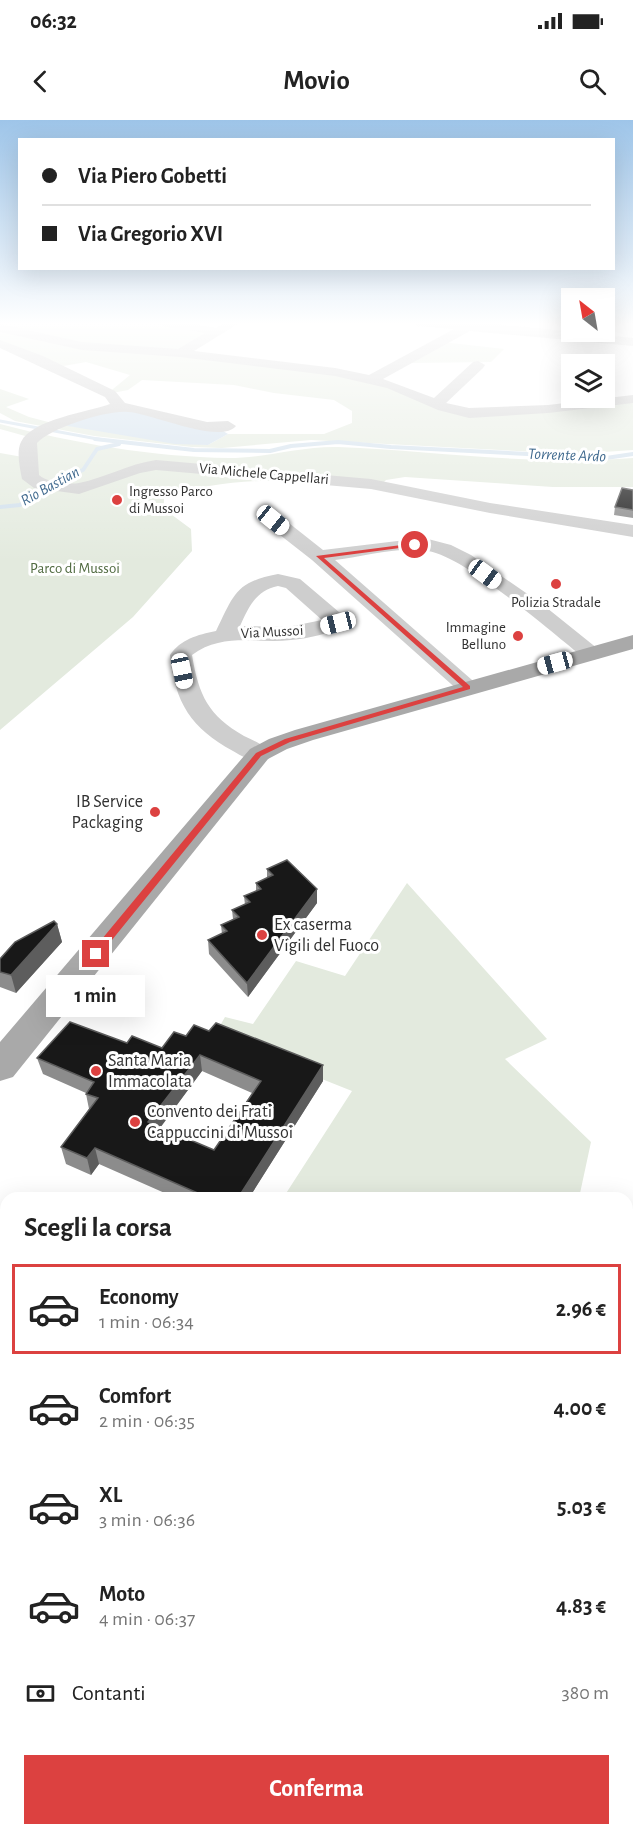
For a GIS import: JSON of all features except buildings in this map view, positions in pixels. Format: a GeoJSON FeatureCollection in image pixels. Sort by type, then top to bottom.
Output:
{"type":"FeatureCollection","features":[{"type":"Feature","properties":{"kind":"main road"},"geometry":{"type":"LineString","coordinates":[[0,1067],[58,1000],[259,754],[288,740],[633,642]]}},
{"type":"Feature","properties":{"kind":"street"},"geometry":{"type":"LineString","coordinates":[[116,402],[117,406]]}},
{"type":"Feature","properties":{"kind":"street"},"geometry":{"type":"LineString","coordinates":[[431,402],[469,413],[548,410],[610,402]]}},
{"type":"Feature","properties":{"kind":"street"},"geometry":{"type":"LineString","coordinates":[[9,454],[28,457],[29,443],[34,436],[57,425],[117,406],[207,427],[228,426]]}},
{"type":"Feature","properties":{"kind":"street","name":"Via Michele Cappellari"},"geometry":{"type":"LineString","coordinates":[[28,457],[31,479],[36,483],[71,489],[88,487],[141,467],[160,465],[371,484],[490,508],[633,531]]}},
{"type":"Feature","properties":{"kind":"street"},"geometry":{"type":"LineString","coordinates":[[273,520],[319,556],[468,687]]}},
{"type":"Feature","properties":{"kind":"street"},"geometry":{"type":"LineString","coordinates":[[319,556],[415,545],[442,548],[468,561],[592,653]]}},
{"type":"Feature","properties":{"kind":"street","name":"Via Mussoi"},"geometry":{"type":"LineString","coordinates":[[224,636],[196,642],[182,650],[186,687],[202,717],[214,730],[259,754]]}},
{"type":"Feature","properties":{"kind":"green space"},"geometry":{"type":"Polygon","coordinates":[[[0,402],[20,402],[6,407],[29,417],[56,424],[208,445],[228,434],[324,434],[352,423],[352,411],[337,402],[439,402],[477,413],[561,406],[561,408],[615,408],[615,402],[633,402],[633,450],[574,454],[311,440],[222,448],[192,447],[94,436],[15,421],[0,413],[0,402]]]}},
{"type":"Feature","properties":{"kind":"green space","name":"Parco di Mussoi"},"geometry":{"type":"Polygon","coordinates":[[[0,424],[113,448],[200,457],[243,457],[311,448],[338,447],[522,459],[633,458],[633,487],[553,487],[405,477],[386,480],[378,488],[324,482],[243,482],[190,490],[164,498],[164,509],[191,529],[192,551],[133,617],[0,730],[0,453],[34,459],[36,439],[0,429],[0,424]]]}},
{"type":"Feature","properties":{"kind":"green space"},"geometry":{"type":"Polygon","coordinates":[[[407,883],[547,1039],[505,1059],[591,1142],[580,1192],[287,1192],[352,1091],[214,1036],[225,1017],[253,1024],[296,961],[345,976],[407,883]]]}},
{"type":"Feature","properties":{"kind":"water"},"geometry":{"type":"Polygon","coordinates":[[[121,406],[228,434],[208,445],[175,444],[56,424],[121,406]]]}},
{"type":"Feature","properties":{"kind":"waterway","name":"Torrente Ardo"},"geometry":{"type":"LineString","coordinates":[[0,421],[101,440]]}},
{"type":"Feature","properties":{"kind":"waterway","name":"Torrente Ardo"},"geometry":{"type":"LineString","coordinates":[[95,439],[101,440]]}},
{"type":"Feature","properties":{"kind":"waterway","name":"Torrente Ardo"},"geometry":{"type":"LineString","coordinates":[[101,440],[194,450],[270,451],[291,446],[338,442],[391,447],[606,458],[633,454]]}},
{"type":"Feature","properties":{"kind":"waterway","name":"Rio Bastian"},"geometry":{"type":"LineString","coordinates":[[0,507],[20,505],[32,494],[55,487],[68,476],[83,470],[97,449],[119,444]]}},
{"type":"Feature","properties":{"kind":"place","name":"Ingresso Parco di Mussoi"},"geometry":{"type":"Point","coordinates":[117,500]}},
{"type":"Feature","properties":{"kind":"place","name":"Polizia Stradale"},"geometry":{"type":"Point","coordinates":[556,584]}},
{"type":"Feature","properties":{"kind":"place","name":"Immagine Belluno"},"geometry":{"type":"Point","coordinates":[518,636]}},
{"type":"Feature","properties":{"kind":"place","name":"IB Service Packaging"},"geometry":{"type":"Point","coordinates":[155,812]}},
{"type":"Feature","properties":{"kind":"place","name":"Ex caserma Vigili del Fuoco"},"geometry":{"type":"Point","coordinates":[262,935]}},
{"type":"Feature","properties":{"kind":"place","name":"Santa Maria Immacolata"},"geometry":{"type":"Point","coordinates":[96,1071]}},
{"type":"Feature","properties":{"kind":"place","name":"Convento dei Frati Cappuccini di Mussoi"},"geometry":{"type":"Point","coordinates":[135,1122]}},
{"type":"Feature","properties":{"kind":"route"},"geometry":{"type":"LineString","coordinates":[[96,954],[259,754],[288,740],[468,687],[381,613],[319,556],[415,545]]}}]}
